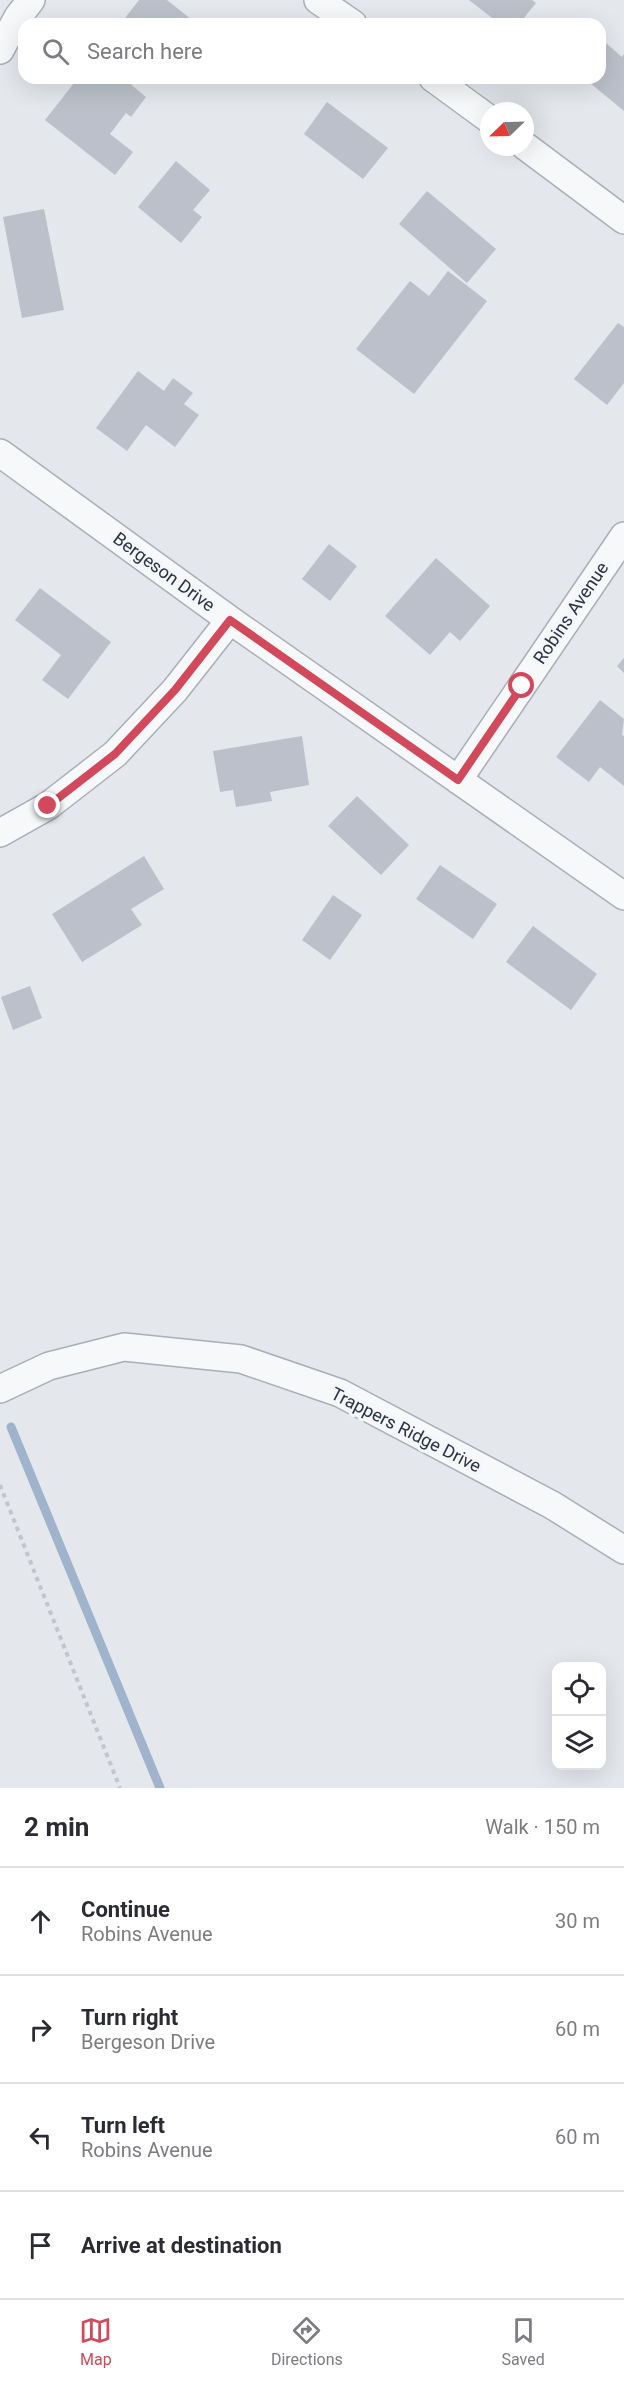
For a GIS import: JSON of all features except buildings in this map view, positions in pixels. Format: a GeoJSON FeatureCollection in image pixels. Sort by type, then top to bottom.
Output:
{"type":"FeatureCollection","features":[{"type":"Feature","properties":{"kind":"street"},"geometry":{"type":"LineString","coordinates":[[318,0],[344,18]]}},
{"type":"Feature","properties":{"kind":"street"},"geometry":{"type":"LineString","coordinates":[[0,50],[16,7]]}},
{"type":"Feature","properties":{"kind":"street"},"geometry":{"type":"LineString","coordinates":[[441,84],[480,112]]}},
{"type":"Feature","properties":{"kind":"street"},"geometry":{"type":"LineString","coordinates":[[534,153],[624,220]]}},
{"type":"Feature","properties":{"kind":"street","name":"Bergeson Drive"},"geometry":{"type":"LineString","coordinates":[[0,453],[230,620],[624,896]]}},
{"type":"Feature","properties":{"kind":"street","name":"Robins Avenue"},"geometry":{"type":"LineString","coordinates":[[458,780],[624,536]]}},
{"type":"Feature","properties":{"kind":"street"},"geometry":{"type":"LineString","coordinates":[[0,833],[48,806],[115,754],[175,690],[230,620]]}},
{"type":"Feature","properties":{"kind":"street","name":"Trappers Ridge Drive"},"geometry":{"type":"LineString","coordinates":[[0,1389],[49,1366],[124,1347],[241,1359],[340,1393],[552,1505],[624,1550]]}},
{"type":"Feature","properties":{"kind":"path"},"geometry":{"type":"LineString","coordinates":[[0,1485],[120,1788]]}},
{"type":"Feature","properties":{"kind":"waterway"},"geometry":{"type":"LineString","coordinates":[[11,1427],[160,1788]]}},
{"type":"Feature","properties":{"kind":"route"},"geometry":{"type":"LineString","coordinates":[[48,806],[115,754],[175,690],[230,620],[458,780],[522,686]]}}]}
